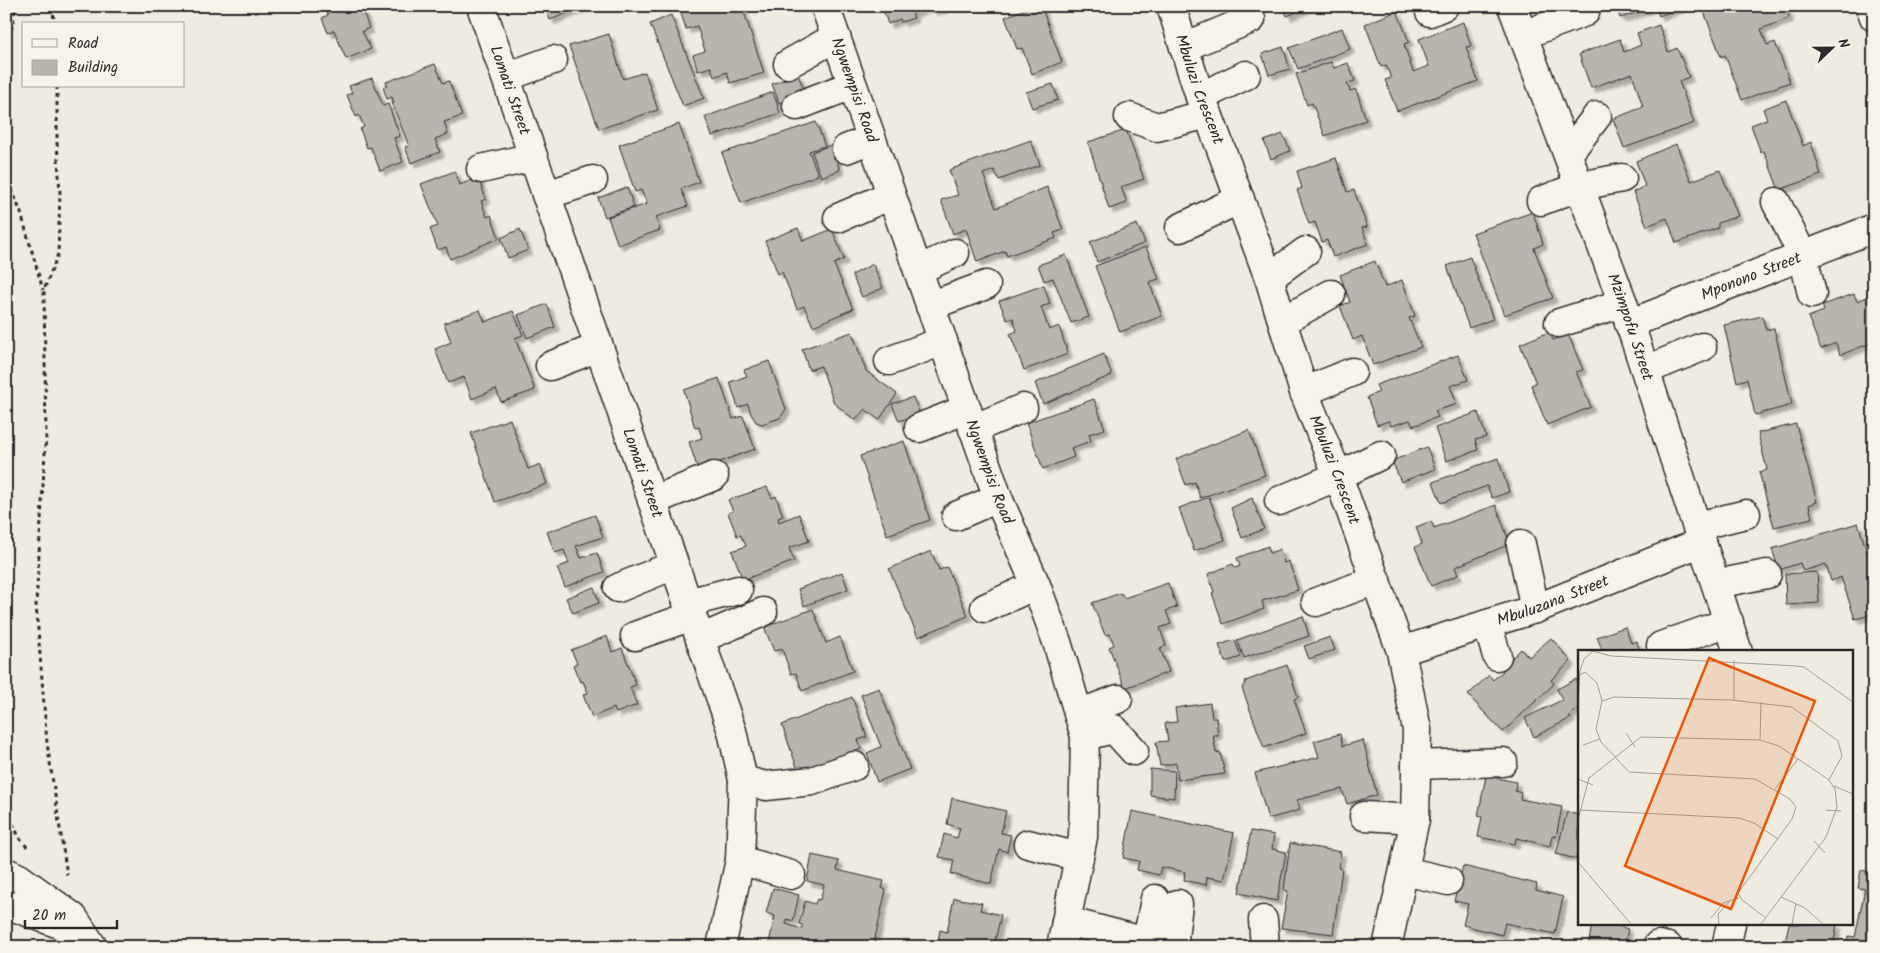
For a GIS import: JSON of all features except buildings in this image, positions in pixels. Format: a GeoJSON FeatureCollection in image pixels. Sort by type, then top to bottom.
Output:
{"type":"FeatureCollection","features":[{"type":"Feature","properties":{"kind":"street","name":"Lomati Street"},"geometry":{"type":"LineString","coordinates":[[482,6],[732,731],[743,780],[740,860],[721,947]]}},
{"type":"Feature","properties":{"kind":"street","name":"Ngwempisi Road"},"geometry":{"type":"LineString","coordinates":[[825,6],[998,498],[1036,585],[1057,642],[1082,725],[1083,837],[1063,934]]}},
{"type":"Feature","properties":{"kind":"street","name":"Mbuluzi Crescent"},"geometry":{"type":"LineString","coordinates":[[1171,6],[1204,106],[1269,278],[1304,392],[1338,476],[1401,651],[1417,730],[1415,819],[1387,947]]}},
{"type":"Feature","properties":{"kind":"street","name":"Mzimpofu Street"},"geometry":{"type":"LineString","coordinates":[[1512,6],[1580,186],[1646,370],[1737,650]]}},
{"type":"Feature","properties":{"kind":"street"},"geometry":{"type":"LineString","coordinates":[[1870,6],[1874,17]]}},
{"type":"Feature","properties":{"kind":"street"},"geometry":{"type":"LineString","coordinates":[[1523,35],[1585,12]]}},
{"type":"Feature","properties":{"kind":"street"},"geometry":{"type":"LineString","coordinates":[[1184,47],[1251,19]]}},
{"type":"Feature","properties":{"kind":"street"},"geometry":{"type":"LineString","coordinates":[[788,64],[836,37]]}},
{"type":"Feature","properties":{"kind":"street"},"geometry":{"type":"LineString","coordinates":[[506,77],[553,60]]}},
{"type":"Feature","properties":{"kind":"street"},"geometry":{"type":"LineString","coordinates":[[1130,117],[1157,127],[1204,106],[1246,75]]}},
{"type":"Feature","properties":{"kind":"street"},"geometry":{"type":"LineString","coordinates":[[798,106],[852,85]]}},
{"type":"Feature","properties":{"kind":"street"},"geometry":{"type":"LineString","coordinates":[[1568,154],[1597,116]]}},
{"type":"Feature","properties":{"kind":"street"},"geometry":{"type":"LineString","coordinates":[[846,149],[871,139]]}},
{"type":"Feature","properties":{"kind":"street"},"geometry":{"type":"LineString","coordinates":[[481,169],[533,157]]}},
{"type":"Feature","properties":{"kind":"street"},"geometry":{"type":"LineString","coordinates":[[1541,201],[1580,186],[1622,178]]}},
{"type":"Feature","properties":{"kind":"street"},"geometry":{"type":"LineString","coordinates":[[546,195],[592,180]]}},
{"type":"Feature","properties":{"kind":"street"},"geometry":{"type":"LineString","coordinates":[[838,218],[891,195]]}},
{"type":"Feature","properties":{"kind":"street"},"geometry":{"type":"LineString","coordinates":[[1180,228],[1240,199]]}},
{"type":"Feature","properties":{"kind":"street"},"geometry":{"type":"LineString","coordinates":[[1776,202],[1803,256],[1812,294]]}},
{"type":"Feature","properties":{"kind":"street","name":"Mponono Street"},"geometry":{"type":"LineString","coordinates":[[1559,323],[1626,314],[1803,256],[1874,228]]}},
{"type":"Feature","properties":{"kind":"street"},"geometry":{"type":"LineString","coordinates":[[1269,278],[1306,251]]}},
{"type":"Feature","properties":{"kind":"street"},"geometry":{"type":"LineString","coordinates":[[918,270],[955,253]]}},
{"type":"Feature","properties":{"kind":"street"},"geometry":{"type":"LineString","coordinates":[[930,306],[986,285]]}},
{"type":"Feature","properties":{"kind":"street"},"geometry":{"type":"LineString","coordinates":[[1283,321],[1331,294]]}},
{"type":"Feature","properties":{"kind":"street"},"geometry":{"type":"LineString","coordinates":[[889,361],[943,342]]}},
{"type":"Feature","properties":{"kind":"street"},"geometry":{"type":"LineString","coordinates":[[550,366],[599,347]]}},
{"type":"Feature","properties":{"kind":"street"},"geometry":{"type":"LineString","coordinates":[[1646,370],[1702,347]]}},
{"type":"Feature","properties":{"kind":"street"},"geometry":{"type":"LineString","coordinates":[[1304,392],[1352,372]]}},
{"type":"Feature","properties":{"kind":"street"},"geometry":{"type":"LineString","coordinates":[[919,428],[1023,408]]}},
{"type":"Feature","properties":{"kind":"street"},"geometry":{"type":"LineString","coordinates":[[1279,501],[1381,455]]}},
{"type":"Feature","properties":{"kind":"street"},"geometry":{"type":"LineString","coordinates":[[652,501],[714,476]]}},
{"type":"Feature","properties":{"kind":"street"},"geometry":{"type":"LineString","coordinates":[[956,516],[998,498]]}},
{"type":"Feature","properties":{"kind":"street","name":"Mbuluzana Street"},"geometry":{"type":"LineString","coordinates":[[1401,651],[1535,609],[1746,514]]}},
{"type":"Feature","properties":{"kind":"street"},"geometry":{"type":"LineString","coordinates":[[1521,544],[1535,609]]}},
{"type":"Feature","properties":{"kind":"street"},"geometry":{"type":"LineString","coordinates":[[618,588],[674,565]]}},
{"type":"Feature","properties":{"kind":"street"},"geometry":{"type":"LineString","coordinates":[[1716,584],[1767,574]]}},
{"type":"Feature","properties":{"kind":"street"},"geometry":{"type":"LineString","coordinates":[[1316,602],[1376,580]]}},
{"type":"Feature","properties":{"kind":"street"},"geometry":{"type":"LineString","coordinates":[[985,608],[1036,585]]}},
{"type":"Feature","properties":{"kind":"street"},"geometry":{"type":"LineString","coordinates":[[693,619],[738,590]]}},
{"type":"Feature","properties":{"kind":"street"},"geometry":{"type":"LineString","coordinates":[[635,636],[693,619],[763,612]]}},
{"type":"Feature","properties":{"kind":"street"},"geometry":{"type":"LineString","coordinates":[[1661,646],[1728,622]]}},
{"type":"Feature","properties":{"kind":"street"},"geometry":{"type":"LineString","coordinates":[[1487,624],[1498,656]]}},
{"type":"Feature","properties":{"kind":"street"},"geometry":{"type":"LineString","coordinates":[[1082,725],[1118,699]]}},
{"type":"Feature","properties":{"kind":"street"},"geometry":{"type":"LineString","coordinates":[[1082,725],[1114,729],[1134,751]]}},
{"type":"Feature","properties":{"kind":"street"},"geometry":{"type":"LineString","coordinates":[[1416,765],[1503,762]]}},
{"type":"Feature","properties":{"kind":"street"},"geometry":{"type":"LineString","coordinates":[[743,780],[766,786],[812,781],[854,766]]}},
{"type":"Feature","properties":{"kind":"street"},"geometry":{"type":"LineString","coordinates":[[1364,816],[1415,819]]}},
{"type":"Feature","properties":{"kind":"street"},"geometry":{"type":"LineString","coordinates":[[1028,844],[1079,857]]}},
{"type":"Feature","properties":{"kind":"street"},"geometry":{"type":"LineString","coordinates":[[740,860],[791,875]]}},
{"type":"Feature","properties":{"kind":"street"},"geometry":{"type":"LineString","coordinates":[[1404,871],[1448,881]]}},
{"type":"Feature","properties":{"kind":"street"},"geometry":{"type":"LineString","coordinates":[[6,872],[19,878],[73,917],[92,944]]}},
{"type":"Feature","properties":{"kind":"street"},"geometry":{"type":"LineString","coordinates":[[1063,934],[1161,945],[1167,902]]}},
{"type":"Feature","properties":{"kind":"street"},"geometry":{"type":"LineString","coordinates":[[6,904],[59,924],[92,944]]}},
{"type":"Feature","properties":{"kind":"street"},"geometry":{"type":"LineString","coordinates":[[1263,920],[1265,947]]}},
{"type":"Feature","properties":{"kind":"street"},"geometry":{"type":"LineString","coordinates":[[1726,947],[1731,926]]}},
{"type":"Feature","properties":{"kind":"path"},"geometry":{"type":"LineString","coordinates":[[6,45],[13,23],[15,6]]}},
{"type":"Feature","properties":{"kind":"path"},"geometry":{"type":"LineString","coordinates":[[53,6],[54,22]]}},
{"type":"Feature","properties":{"kind":"path"},"geometry":{"type":"LineString","coordinates":[[44,290],[58,254],[60,193],[57,142],[57,88]]}},
{"type":"Feature","properties":{"kind":"path"},"geometry":{"type":"LineString","coordinates":[[6,174],[27,231],[44,290],[46,436],[36,604],[47,744],[68,880],[60,875]]}},
{"type":"Feature","properties":{"kind":"path"},"geometry":{"type":"LineString","coordinates":[[6,809],[20,839],[31,852]]}}]}
